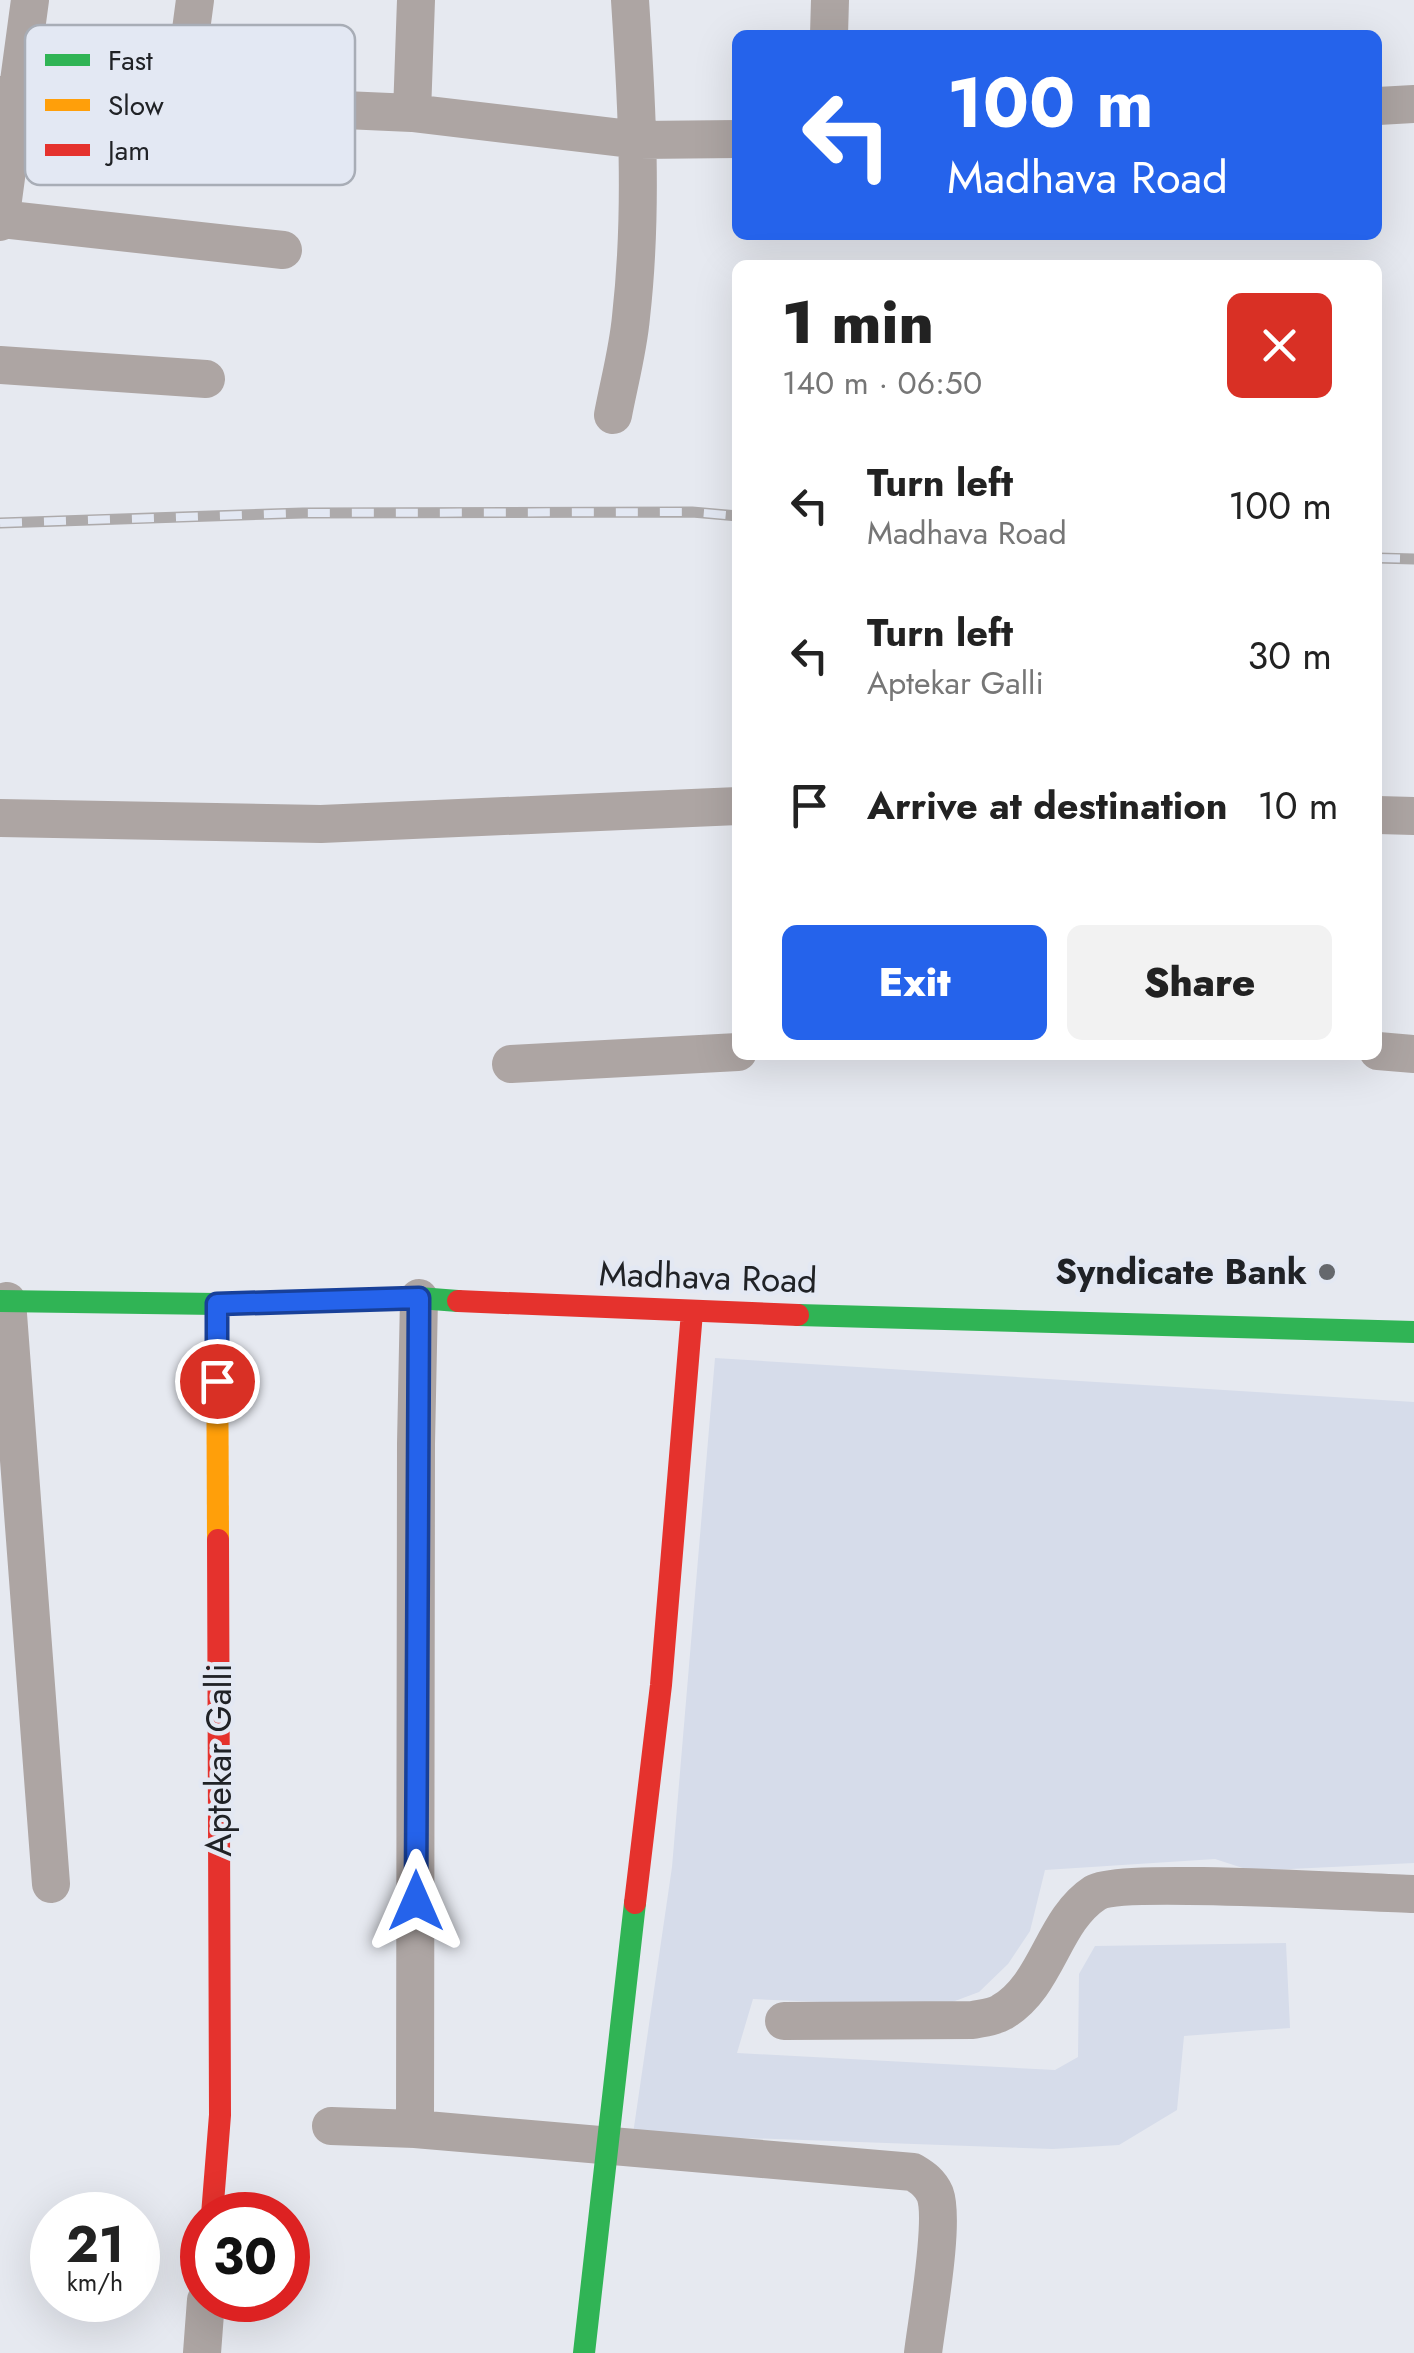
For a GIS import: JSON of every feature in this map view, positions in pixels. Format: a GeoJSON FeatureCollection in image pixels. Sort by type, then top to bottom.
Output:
{"type":"FeatureCollection","features":[{"type":"Feature","properties":{"kind":"street"},"geometry":{"type":"LineString","coordinates":[[30,0],[9,96],[0,220],[283,250]]}},
{"type":"Feature","properties":{"kind":"street"},"geometry":{"type":"LineString","coordinates":[[192,25],[195,0]]}},
{"type":"Feature","properties":{"kind":"street"},"geometry":{"type":"LineString","coordinates":[[412,113],[416,0]]}},
{"type":"Feature","properties":{"kind":"street"},"geometry":{"type":"LineString","coordinates":[[612,416],[631,319],[639,140],[630,0]]}},
{"type":"Feature","properties":{"kind":"street"},"geometry":{"type":"LineString","coordinates":[[829,30],[830,0]]}},
{"type":"Feature","properties":{"kind":"street"},"geometry":{"type":"LineString","coordinates":[[1382,106],[1414,104]]}},
{"type":"Feature","properties":{"kind":"street"},"geometry":{"type":"LineString","coordinates":[[355,111],[412,113],[639,140],[732,139]]}},
{"type":"Feature","properties":{"kind":"street"},"geometry":{"type":"LineString","coordinates":[[0,365],[206,379]]}},
{"type":"Feature","properties":{"kind":"street"},"geometry":{"type":"LineString","coordinates":[[0,818],[321,824],[732,806]]}},
{"type":"Feature","properties":{"kind":"street"},"geometry":{"type":"LineString","coordinates":[[1382,815],[1414,816]]}},
{"type":"Feature","properties":{"kind":"street"},"geometry":{"type":"LineString","coordinates":[[1382,1051],[1414,1054]]}},
{"type":"Feature","properties":{"kind":"street"},"geometry":{"type":"LineString","coordinates":[[510,1064],[732,1052]]}},
{"type":"Feature","properties":{"kind":"street"},"geometry":{"type":"LineString","coordinates":[[416,2129],[419,1298]]}},
{"type":"Feature","properties":{"kind":"street","name":"Madhava Road"},"geometry":{"type":"LineString","coordinates":[[4,1301],[217,1304],[419,1298],[692,1312],[1414,1332]]}},
{"type":"Feature","properties":{"kind":"street"},"geometry":{"type":"LineString","coordinates":[[4,1301],[52,1884]]}},
{"type":"Feature","properties":{"kind":"street","name":"Aptekar Galli"},"geometry":{"type":"LineString","coordinates":[[214,2192],[220,2116],[217,1304]]}},
{"type":"Feature","properties":{"kind":"street"},"geometry":{"type":"LineString","coordinates":[[584,2353],[661,1686],[692,1312]]}},
{"type":"Feature","properties":{"kind":"street"},"geometry":{"type":"LineString","coordinates":[[784,2020],[973,2020],[1001,2013],[1025,1992],[1057,1944],[1072,1912],[1098,1891],[1144,1886],[1414,1894]]}},
{"type":"Feature","properties":{"kind":"street"},"geometry":{"type":"LineString","coordinates":[[330,2126],[416,2129],[913,2172],[928,2182],[936,2198],[937,2222],[923,2353]]}},
{"type":"Feature","properties":{"kind":"street"},"geometry":{"type":"LineString","coordinates":[[202,2353],[204,2322]]}},
{"type":"Feature","properties":{"kind":"shaded area"},"geometry":{"type":"Polygon","coordinates":[[[715,1358],[1414,1402],[1414,1863],[1252,1871],[1215,1859],[1045,1870],[1030,1931],[1008,1964],[979,1992],[939,2007],[753,1999],[737,2053],[1055,2070],[1078,2057],[1079,1974],[1095,1946],[1286,1943],[1290,2028],[1184,2036],[1177,2110],[1119,2145],[1053,2149],[633,2134],[672,1867],[715,1358]]]}},
{"type":"Feature","properties":{"kind":"railway"},"geometry":{"type":"LineString","coordinates":[[0,523],[303,513],[692,512],[732,515]]}},
{"type":"Feature","properties":{"kind":"railway"},"geometry":{"type":"LineString","coordinates":[[1382,558],[1414,559]]}},
{"type":"Feature","properties":{"kind":"traffic: fast"},"geometry":{"type":"LineString","coordinates":[[0,1301],[458,1301]]}},
{"type":"Feature","properties":{"kind":"traffic: fast"},"geometry":{"type":"LineString","coordinates":[[798,1315],[1414,1332]]}},
{"type":"Feature","properties":{"kind":"traffic: fast"},"geometry":{"type":"LineString","coordinates":[[584,2353],[635,1903]]}},
{"type":"Feature","properties":{"kind":"traffic: slow"},"geometry":{"type":"LineString","coordinates":[[217,1304],[218,1540]]}},
{"type":"Feature","properties":{"kind":"traffic: jam"},"geometry":{"type":"LineString","coordinates":[[458,1301],[798,1315]]}},
{"type":"Feature","properties":{"kind":"traffic: jam"},"geometry":{"type":"LineString","coordinates":[[635,1903],[661,1685],[692,1312]]}},
{"type":"Feature","properties":{"kind":"traffic: jam"},"geometry":{"type":"LineString","coordinates":[[214,2192],[220,2115],[218,1540]]}},
{"type":"Feature","properties":{"kind":"place","name":"Syndicate Bank"},"geometry":{"type":"Point","coordinates":[1327,1272]}},
{"type":"Feature","properties":{"kind":"route"},"geometry":{"type":"LineString","coordinates":[[217,1381],[217,1304],[419,1298],[416,1901]]}}]}
